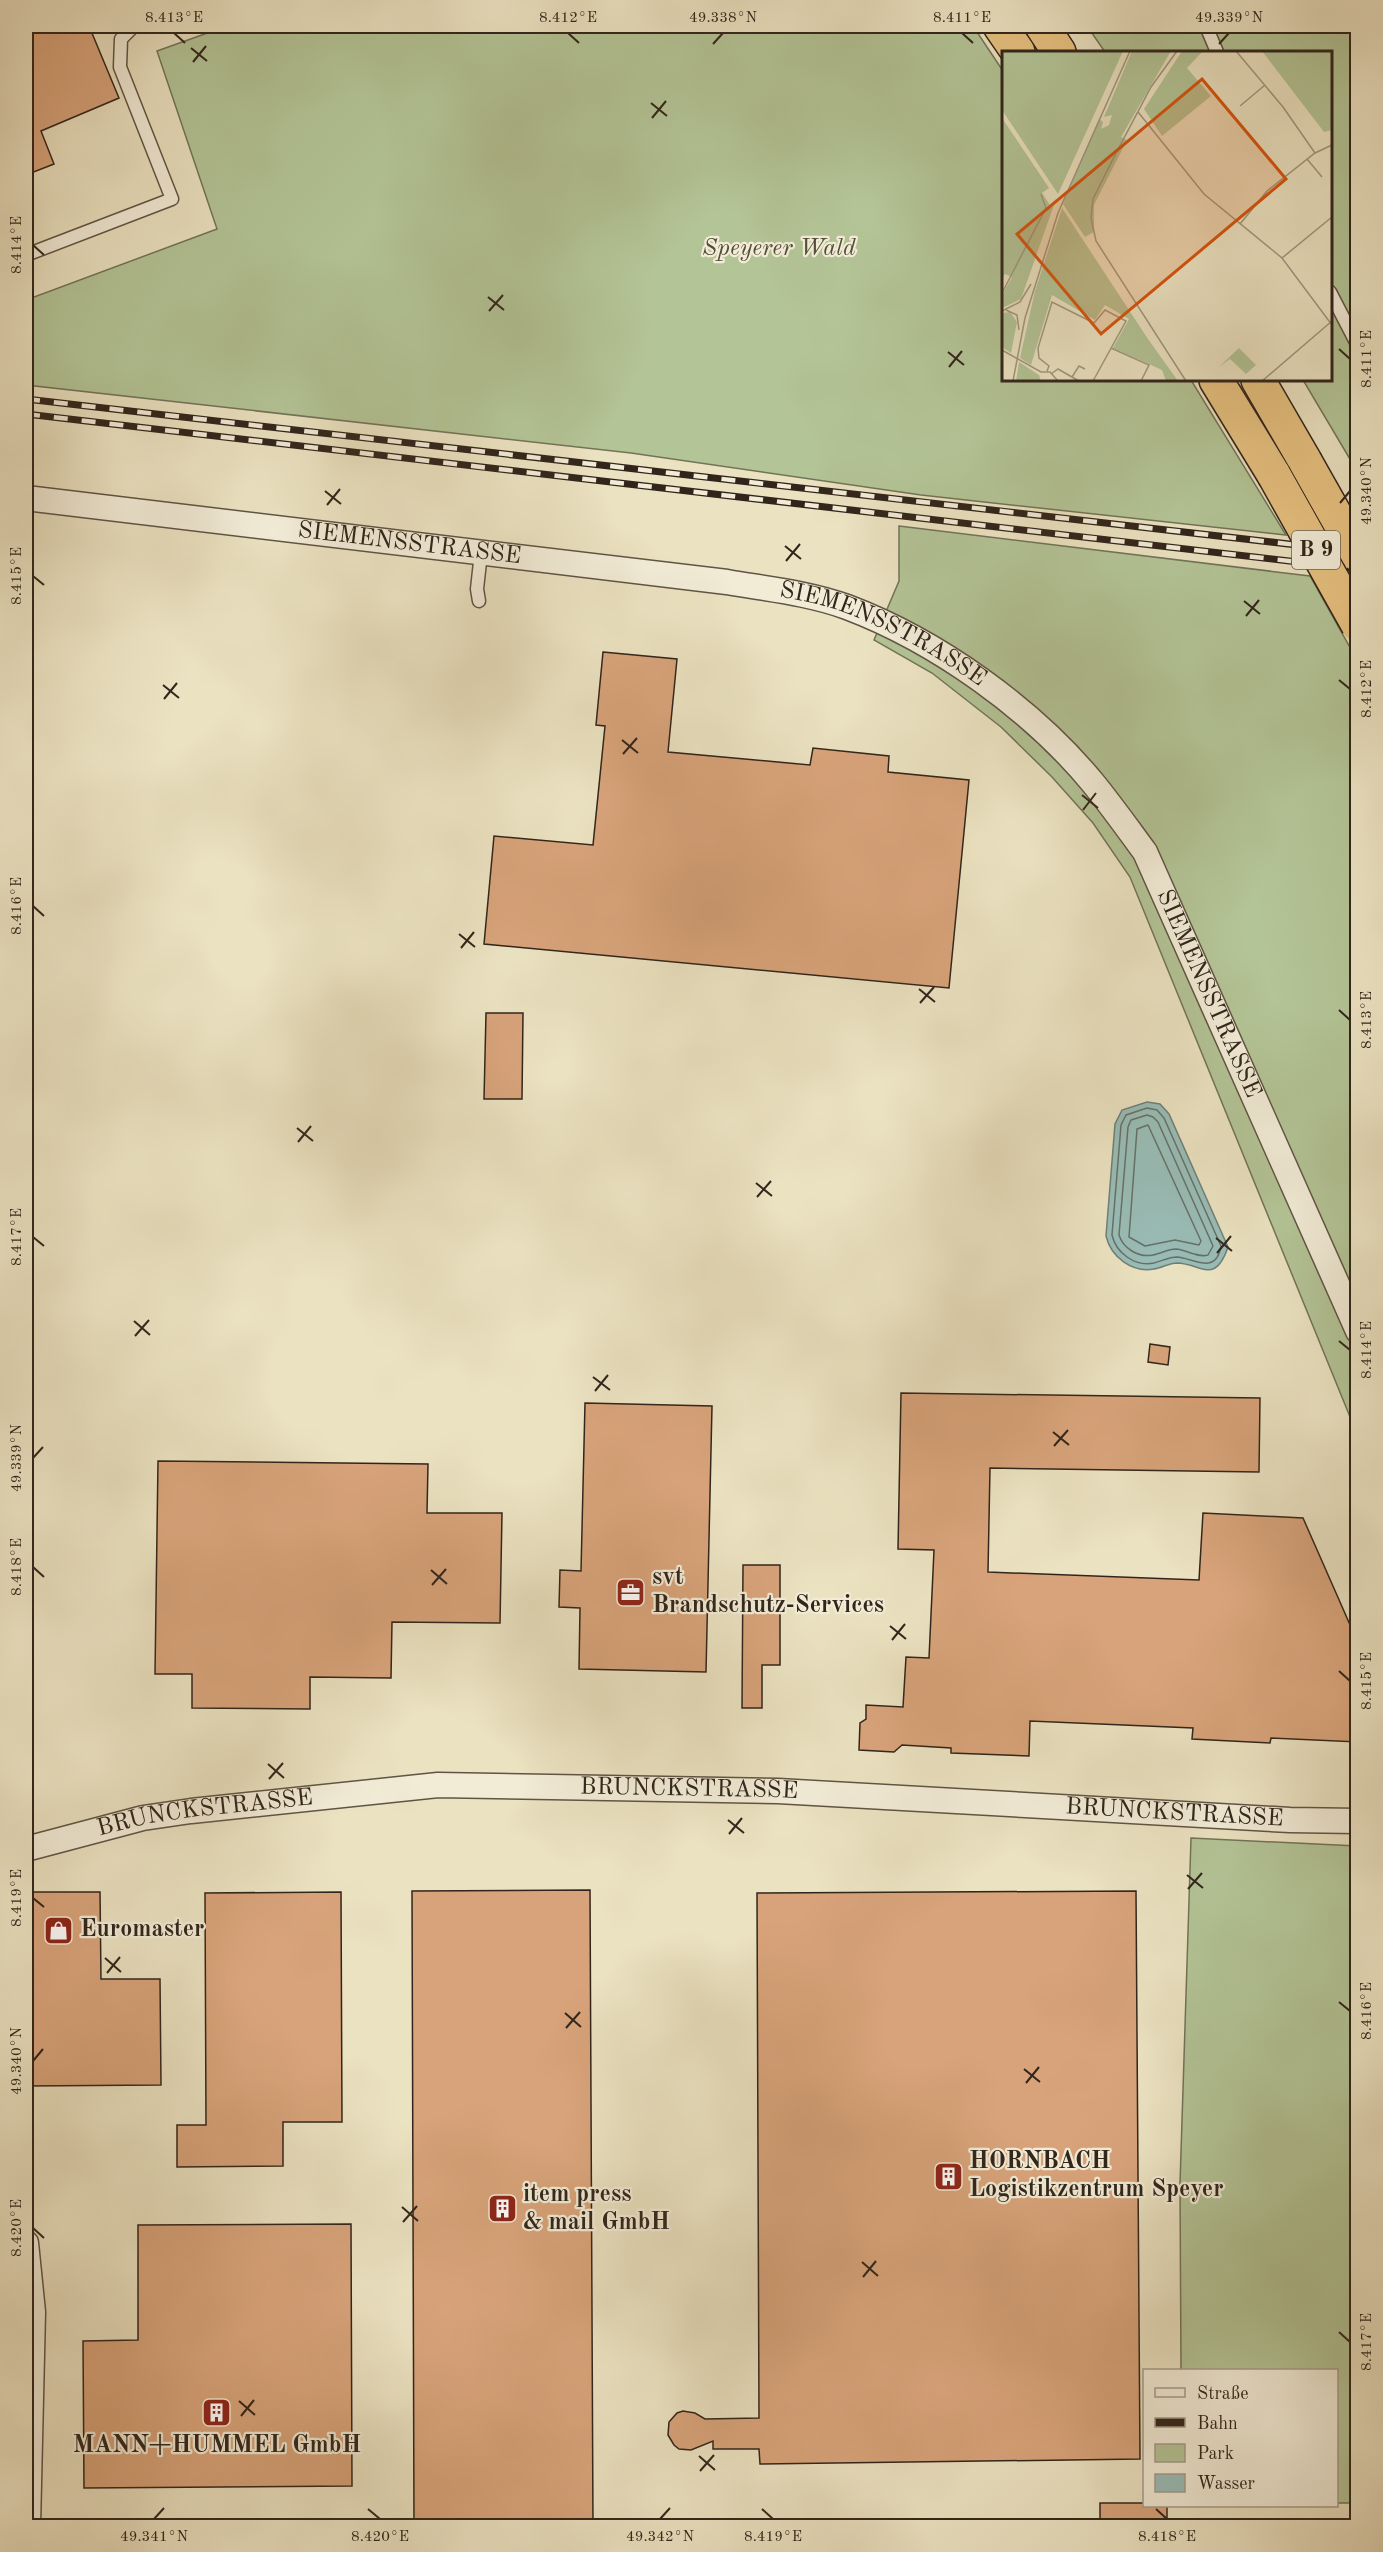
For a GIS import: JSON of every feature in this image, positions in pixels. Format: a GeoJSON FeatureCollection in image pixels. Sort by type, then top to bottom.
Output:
{"type":"FeatureCollection","features":[{"type":"Feature","properties":{"kind":"highway"},"geometry":{"type":"LineString","coordinates":[[1000,26],[1017,51]]}},
{"type":"Feature","properties":{"kind":"highway"},"geometry":{"type":"LineString","coordinates":[[1042,26],[1058,51]]}},
{"type":"Feature","properties":{"kind":"highway","name":"B 9"},"geometry":{"type":"LineString","coordinates":[[1217,381],[1274,476],[1358,625]]}},
{"type":"Feature","properties":{"kind":"highway","name":"B 9"},"geometry":{"type":"LineString","coordinates":[[1259,381],[1358,555]]}},
{"type":"Feature","properties":{"kind":"street","name":"SIEMENSSTRASSE"},"geometry":{"type":"LineString","coordinates":[[26,498],[727,582],[794,593],[845,607],[886,624],[947,658],[1012,705],[1058,745],[1093,782],[1145,852],[1358,1331]]}},
{"type":"Feature","properties":{"kind":"street","name":"BRUNCKSTRASSE"},"geometry":{"type":"LineString","coordinates":[[26,1849],[143,1818],[438,1785],[778,1791],[1290,1820],[1358,1821]]}},
{"type":"Feature","properties":{"kind":"street"},"geometry":{"type":"LineString","coordinates":[[26,2243],[33,2312],[28,2526]]}},
{"type":"Feature","properties":{"kind":"lane"},"geometry":{"type":"LineString","coordinates":[[26,255],[172,199],[120,67],[121,39],[134,26]]}},
{"type":"Feature","properties":{"kind":"lane"},"geometry":{"type":"LineString","coordinates":[[1206,26],[1217,51]]}},
{"type":"Feature","properties":{"kind":"lane"},"geometry":{"type":"LineString","coordinates":[[1332,296],[1358,346]]}},
{"type":"Feature","properties":{"kind":"lane"},"geometry":{"type":"LineString","coordinates":[[478,601],[481,553]]}},
{"type":"Feature","properties":{"kind":"green space","name":"Speyerer Wald"},"geometry":{"type":"Polygon","coordinates":[[[227,26],[973,26],[1002,70],[1002,381],[1192,381],[1286,535],[921,495],[631,453],[26,385],[26,300],[217,229],[157,51],[227,26]]]}},
{"type":"Feature","properties":{"kind":"green space"},"geometry":{"type":"Polygon","coordinates":[[[1087,26],[1357,26],[1357,471],[1304,381],[1332,381],[1332,51],[1104,51],[1087,26]]]}},
{"type":"Feature","properties":{"kind":"green space"},"geometry":{"type":"Polygon","coordinates":[[[899,526],[1310,576],[1357,660],[1357,1434],[1130,877],[1093,823],[1052,777],[1001,727],[932,673],[874,640],[899,581],[899,526]]]}},
{"type":"Feature","properties":{"kind":"green space"},"geometry":{"type":"Polygon","coordinates":[[[1191,1838],[1357,1846],[1357,2503],[1338,2503],[1338,2369],[1181,2369],[1180,2184],[1191,1838]]]}},
{"type":"Feature","properties":{"kind":"water"},"geometry":{"type":"Polygon","coordinates":[[[1147,1102],[1160,1104],[1169,1114],[1228,1247],[1223,1259],[1213,1269],[1207,1270],[1177,1263],[1146,1270],[1124,1262],[1109,1244],[1106,1236],[1115,1124],[1122,1110],[1147,1102]]]}},
{"type":"Feature","properties":{"kind":"building"},"geometry":{"type":"Polygon","coordinates":[[[26,26],[89,26],[119,98],[41,131],[54,164],[26,175],[26,26]]]}},
{"type":"Feature","properties":{"kind":"building"},"geometry":{"type":"Polygon","coordinates":[[[603,652],[677,659],[668,752],[810,765],[813,748],[889,756],[888,772],[969,780],[949,988],[484,944],[494,836],[593,845],[605,726],[596,725],[603,652]]]}},
{"type":"Feature","properties":{"kind":"building"},"geometry":{"type":"Polygon","coordinates":[[[486,1013],[523,1013],[522,1099],[484,1099],[486,1013]]]}},
{"type":"Feature","properties":{"kind":"building"},"geometry":{"type":"Polygon","coordinates":[[[1150,1344],[1170,1347],[1168,1365],[1148,1362],[1150,1344]]]}},
{"type":"Feature","properties":{"kind":"building"},"geometry":{"type":"Polygon","coordinates":[[[901,1393],[1260,1398],[1259,1472],[990,1468],[988,1572],[1199,1580],[1203,1513],[1303,1518],[1358,1643],[1358,1742],[1271,1738],[1270,1743],[1192,1739],[1193,1728],[1030,1721],[1029,1756],[951,1753],[951,1748],[902,1745],[894,1752],[859,1750],[860,1723],[866,1719],[866,1705],[903,1707],[906,1657],[929,1658],[934,1550],[898,1549],[901,1393]]]}},
{"type":"Feature","properties":{"kind":"building"},"geometry":{"type":"Polygon","coordinates":[[[585,1403],[712,1406],[706,1672],[579,1669],[580,1608],[559,1607],[560,1570],[581,1571],[585,1403]]]}},
{"type":"Feature","properties":{"kind":"building"},"geometry":{"type":"Polygon","coordinates":[[[158,1461],[428,1464],[427,1513],[502,1513],[500,1623],[392,1622],[391,1678],[310,1677],[310,1709],[192,1708],[192,1674],[155,1674],[158,1461]]]}},
{"type":"Feature","properties":{"kind":"building"},"geometry":{"type":"Polygon","coordinates":[[[743,1565],[780,1565],[780,1665],[762,1665],[762,1708],[742,1708],[743,1565]]]}},
{"type":"Feature","properties":{"kind":"building","name":"item press & mail GmbH"},"geometry":{"type":"Polygon","coordinates":[[[590,1890],[593,2526],[414,2526],[412,1891],[590,1890]]]}},
{"type":"Feature","properties":{"kind":"building","name":"HORNBACH Logistikzentrum Speyer"},"geometry":{"type":"Polygon","coordinates":[[[1136,1891],[1140,2459],[760,2464],[759,2449],[713,2449],[713,2441],[691,2450],[679,2449],[674,2445],[668,2435],[669,2422],[677,2413],[683,2411],[695,2413],[705,2419],[759,2418],[757,1893],[1136,1891]]]}},
{"type":"Feature","properties":{"kind":"building"},"geometry":{"type":"Polygon","coordinates":[[[26,1892],[100,1892],[101,1979],[160,1979],[161,2085],[26,2086],[26,1892]]]}},
{"type":"Feature","properties":{"kind":"building"},"geometry":{"type":"Polygon","coordinates":[[[341,1892],[342,2122],[283,2122],[283,2166],[177,2167],[177,2125],[206,2125],[205,1893],[341,1892]]]}},
{"type":"Feature","properties":{"kind":"building","name":"MANN+HUMMEL GmbH"},"geometry":{"type":"Polygon","coordinates":[[[351,2224],[352,2486],[84,2488],[83,2341],[138,2340],[138,2225],[351,2224]]]}},
{"type":"Feature","properties":{"kind":"building"},"geometry":{"type":"Polygon","coordinates":[[[1100,2503],[1143,2503],[1143,2507],[1167,2507],[1167,2526],[1100,2526],[1100,2503]]]}},
{"type":"Feature","properties":{"kind":"railway"},"geometry":{"type":"LineString","coordinates":[[26,399],[1358,552]]}},
{"type":"Feature","properties":{"kind":"railway"},"geometry":{"type":"LineString","coordinates":[[26,414],[1358,569]]}},
{"type":"Feature","properties":{"kind":"place","name":"svt Brandschutz-Services"},"geometry":{"type":"Point","coordinates":[631,1592]}},
{"type":"Feature","properties":{"kind":"place","name":"Euromaster"},"geometry":{"type":"Point","coordinates":[59,1930]}},
{"type":"Feature","properties":{"kind":"place","name":"HORNBACH Logistikzentrum Speyer"},"geometry":{"type":"Point","coordinates":[948,2176]}},
{"type":"Feature","properties":{"kind":"place","name":"item press & mail GmbH"},"geometry":{"type":"Point","coordinates":[502,2209]}},
{"type":"Feature","properties":{"kind":"place","name":"MANN+HUMMEL GmbH"},"geometry":{"type":"Point","coordinates":[217,2413]}}]}
